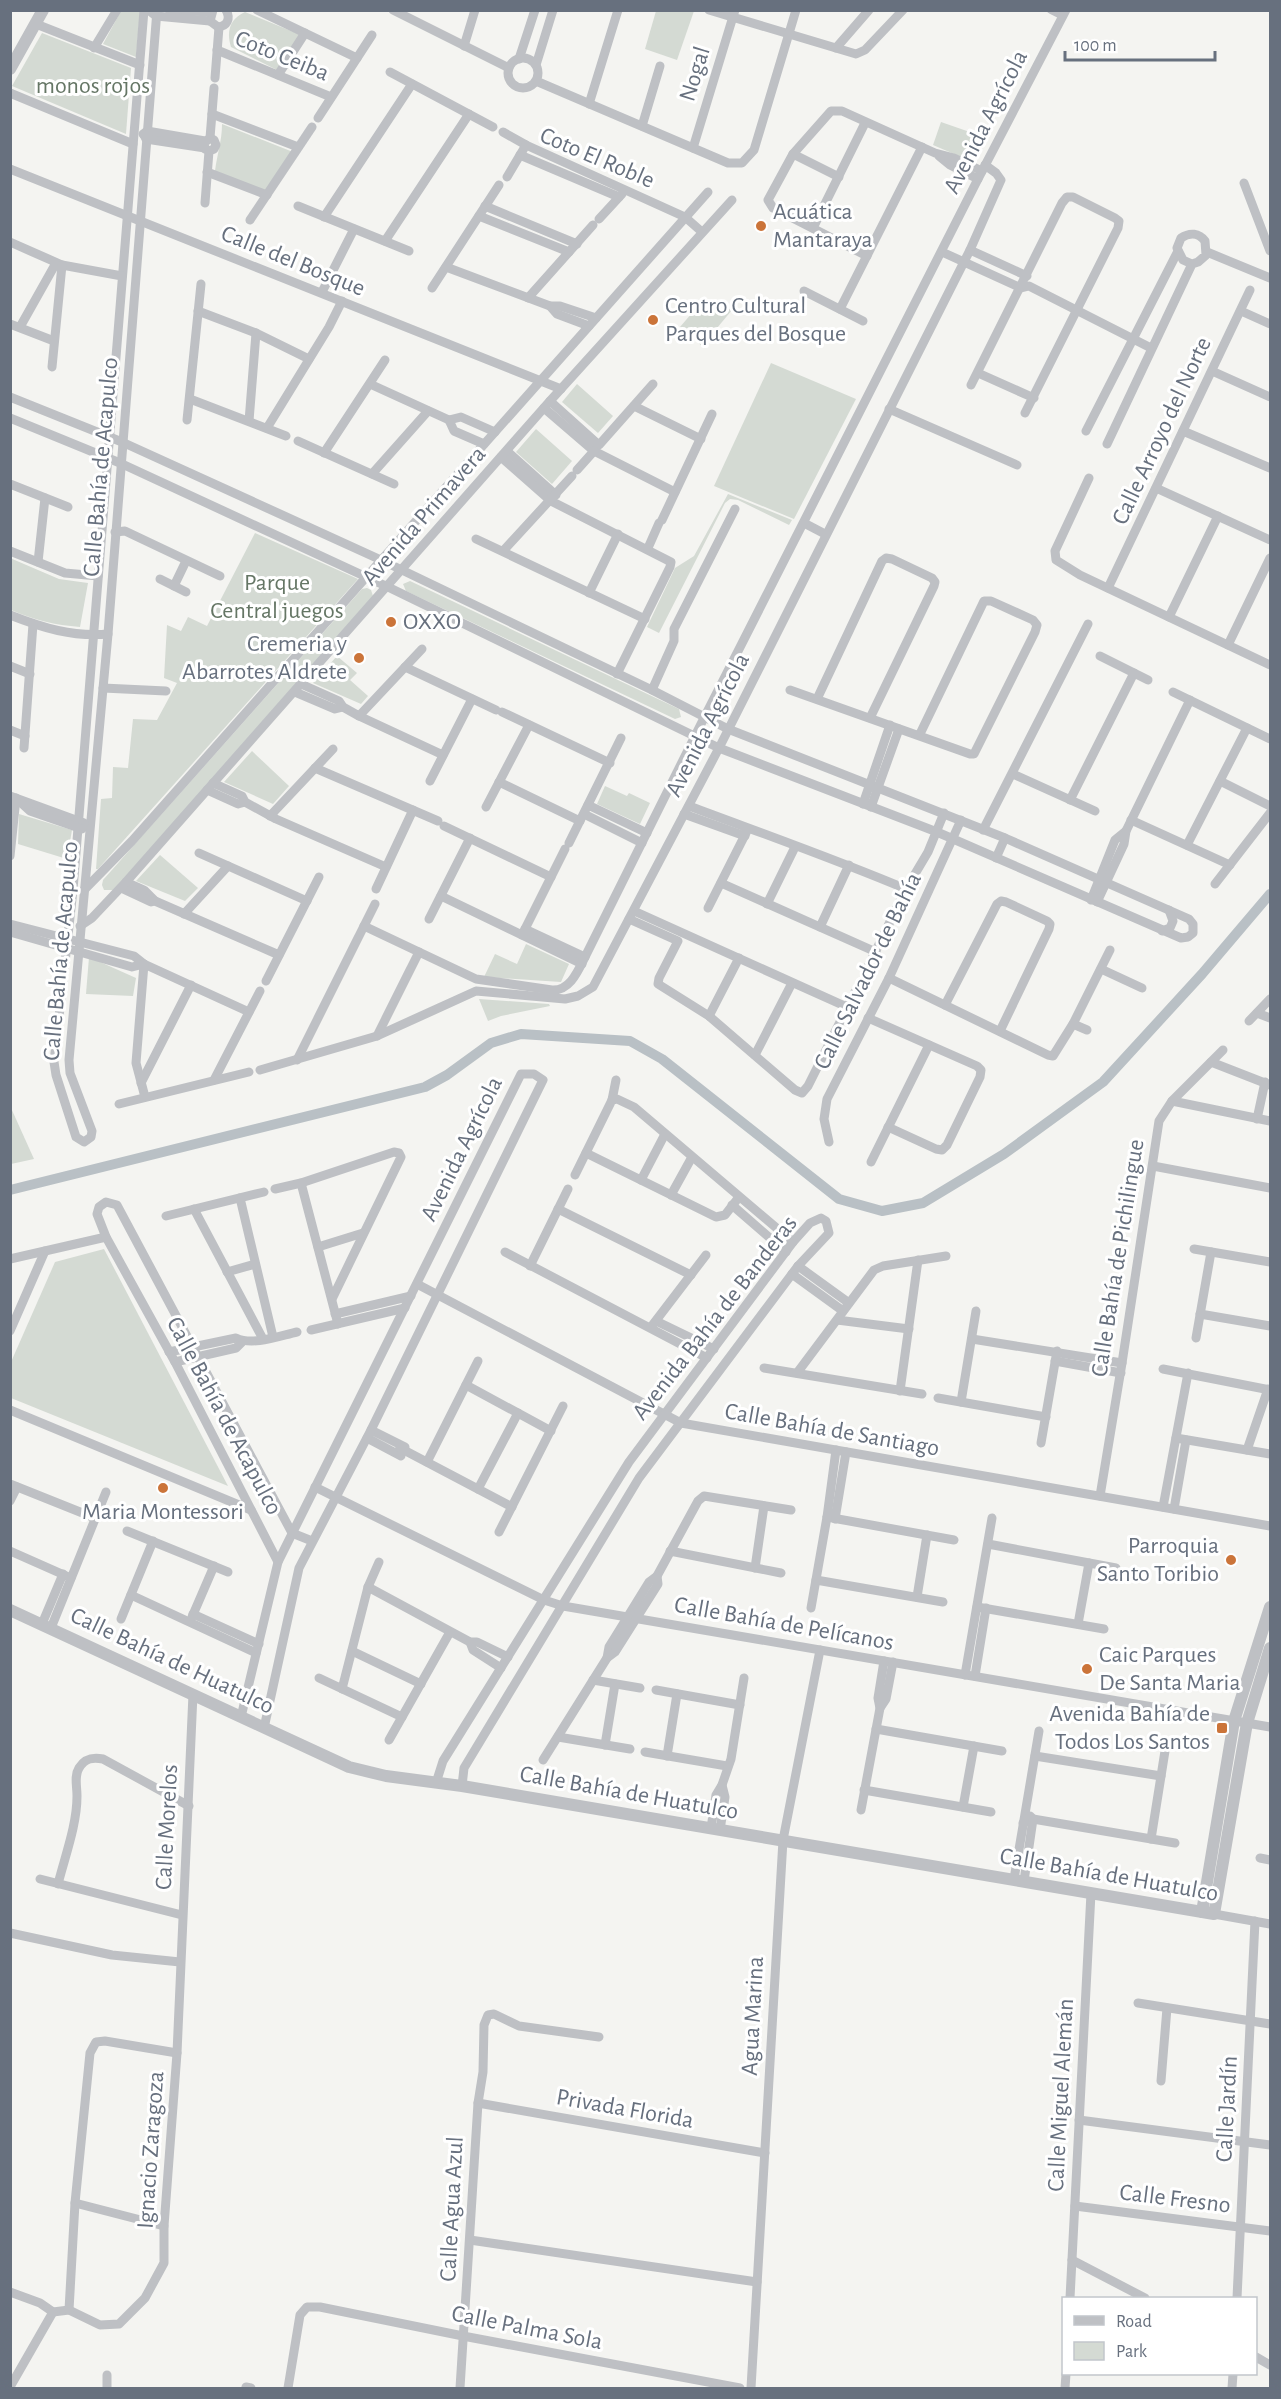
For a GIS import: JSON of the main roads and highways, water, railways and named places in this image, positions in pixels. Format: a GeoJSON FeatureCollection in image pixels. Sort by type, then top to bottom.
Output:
{"type":"FeatureCollection","features":[{"type":"Feature","properties":{"kind":"waterway"},"geometry":{"type":"LineString","coordinates":[[10,1190],[425,1087],[447,1075],[491,1043],[521,1034],[630,1041],[662,1059],[839,1199],[882,1211],[923,1203],[1004,1154],[1103,1082],[1202,974],[1270,894]]}},
{"type":"Feature","properties":{"kind":"place","name":"Acuática Mantaraya"},"geometry":{"type":"Point","coordinates":[761,226]}},
{"type":"Feature","properties":{"kind":"place","name":"Centro Cultural Parques del Bosque"},"geometry":{"type":"Point","coordinates":[653,320]}},
{"type":"Feature","properties":{"kind":"place","name":"OXXO"},"geometry":{"type":"Point","coordinates":[391,622]}},
{"type":"Feature","properties":{"kind":"place","name":"Cremeria y Abarrotes Aldrete"},"geometry":{"type":"Point","coordinates":[359,658]}},
{"type":"Feature","properties":{"kind":"place","name":"Maria Montessori"},"geometry":{"type":"Point","coordinates":[163,1488]}},
{"type":"Feature","properties":{"kind":"place","name":"Parroquia Santo Toribio"},"geometry":{"type":"Point","coordinates":[1231,1560]}},
{"type":"Feature","properties":{"kind":"place","name":"Caic Parques De Santa Maria"},"geometry":{"type":"Point","coordinates":[1087,1669]}},
{"type":"Feature","properties":{"kind":"place","name":"Avenida Bahía de Todos Los Santos"},"geometry":{"type":"Point","coordinates":[1222,1728]}},
{"type":"Feature","properties":{"kind":"park label","name":"monos rojos"},"geometry":{"type":"Point","coordinates":[93,86]}},
{"type":"Feature","properties":{"kind":"park label","name":"Parque Central juegos"},"geometry":{"type":"Point","coordinates":[277,597]}}]}
